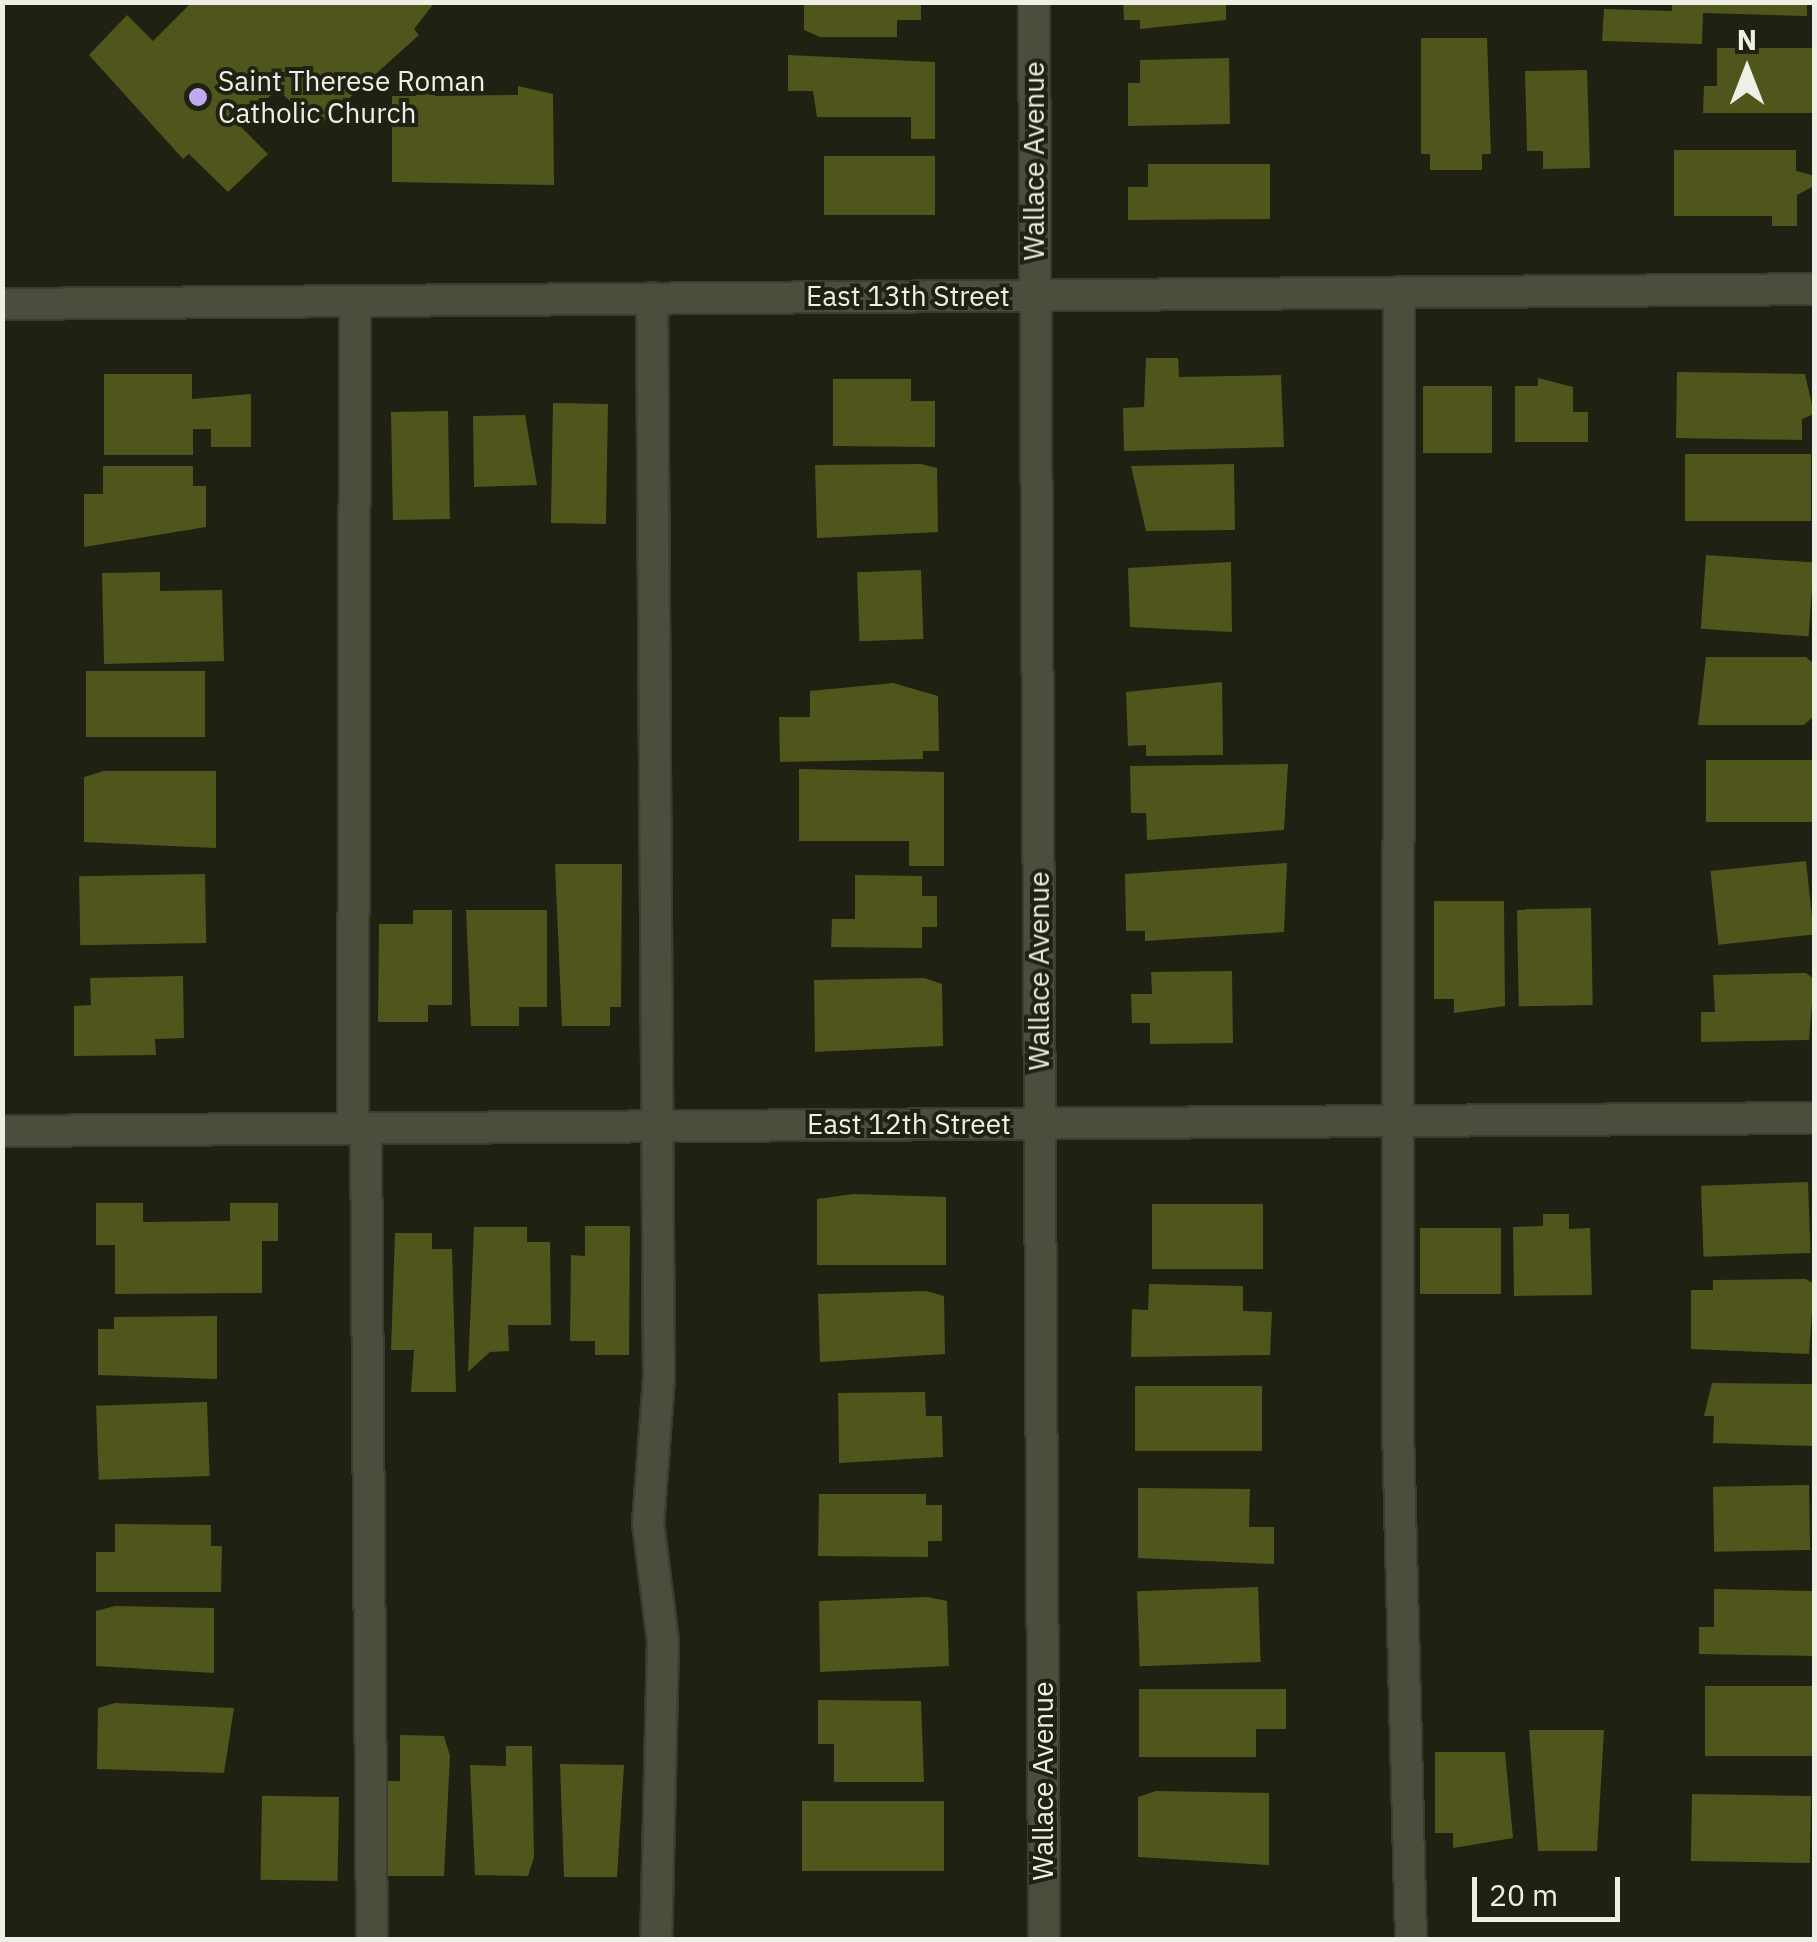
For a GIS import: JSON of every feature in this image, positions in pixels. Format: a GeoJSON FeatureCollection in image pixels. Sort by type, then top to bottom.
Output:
{"type":"FeatureCollection","features":[{"type":"Feature","properties":{"kind":"street","name":"Wallace Avenue"},"geometry":{"type":"LineString","coordinates":[[1034,2],[1044,1940]]}},
{"type":"Feature","properties":{"kind":"street","name":"East 13th Street"},"geometry":{"type":"LineString","coordinates":[[2,304],[1814,288]]}},
{"type":"Feature","properties":{"kind":"street"},"geometry":{"type":"LineString","coordinates":[[1399,292],[1401,1119],[1410,1940]]}},
{"type":"Feature","properties":{"kind":"street"},"geometry":{"type":"LineString","coordinates":[[652,298],[659,1378],[648,1523],[663,1641],[656,1940]]}},
{"type":"Feature","properties":{"kind":"street"},"geometry":{"type":"LineString","coordinates":[[355,301],[360,1128],[372,1940]]}},
{"type":"Feature","properties":{"kind":"street","name":"East 12th Street"},"geometry":{"type":"LineString","coordinates":[[2,1131],[1814,1118]]}},
{"type":"Feature","properties":{"kind":"building","name":"Saint Therese Roman Catholic Church"},"geometry":{"type":"Polygon","coordinates":[[[192,2],[435,2],[414,29],[419,35],[317,127],[277,89],[240,126],[268,154],[228,192],[189,154],[183,159],[89,55],[127,15],[153,41],[192,2]]]}},
{"type":"Feature","properties":{"kind":"building"},"geometry":{"type":"Polygon","coordinates":[[[804,2],[921,2],[921,20],[897,20],[897,37],[820,37],[804,30],[804,2]]]}},
{"type":"Feature","properties":{"kind":"building"},"geometry":{"type":"Polygon","coordinates":[[[1123,2],[1226,2],[1226,20],[1140,29],[1140,20],[1124,20],[1123,2]]]}},
{"type":"Feature","properties":{"kind":"building"},"geometry":{"type":"Polygon","coordinates":[[[1672,2],[1807,2],[1807,16],[1703,13],[1702,44],[1602,41],[1604,9],[1672,11],[1672,2]]]}},
{"type":"Feature","properties":{"kind":"building"},"geometry":{"type":"Polygon","coordinates":[[[1421,38],[1487,38],[1491,154],[1482,154],[1482,170],[1430,170],[1430,154],[1421,154],[1421,38]]]}},
{"type":"Feature","properties":{"kind":"building"},"geometry":{"type":"Polygon","coordinates":[[[1717,48],[1814,48],[1814,113],[1703,113],[1704,86],[1717,86],[1717,48]]]}},
{"type":"Feature","properties":{"kind":"building"},"geometry":{"type":"Polygon","coordinates":[[[788,55],[935,62],[935,139],[911,139],[911,117],[817,117],[813,91],[788,91],[788,55]]]}},
{"type":"Feature","properties":{"kind":"building"},"geometry":{"type":"Polygon","coordinates":[[[1229,58],[1230,124],[1128,126],[1128,83],[1140,83],[1140,60],[1229,58]]]}},
{"type":"Feature","properties":{"kind":"building"},"geometry":{"type":"Polygon","coordinates":[[[1587,70],[1590,168],[1543,169],[1543,151],[1527,151],[1525,71],[1587,70]]]}},
{"type":"Feature","properties":{"kind":"building"},"geometry":{"type":"Polygon","coordinates":[[[518,86],[553,94],[554,185],[392,182],[392,96],[416,96],[416,87],[435,87],[435,96],[518,95],[518,86]]]}},
{"type":"Feature","properties":{"kind":"building"},"geometry":{"type":"Polygon","coordinates":[[[1674,150],[1796,150],[1796,171],[1812,175],[1812,187],[1797,195],[1797,226],[1772,226],[1772,216],[1674,216],[1674,150]]]}},
{"type":"Feature","properties":{"kind":"building"},"geometry":{"type":"Polygon","coordinates":[[[824,156],[935,156],[935,215],[824,215],[824,156]]]}},
{"type":"Feature","properties":{"kind":"building"},"geometry":{"type":"Polygon","coordinates":[[[1148,164],[1270,164],[1270,219],[1128,220],[1128,187],[1148,187],[1148,164]]]}},
{"type":"Feature","properties":{"kind":"building"},"geometry":{"type":"Polygon","coordinates":[[[1146,358],[1178,358],[1179,377],[1281,375],[1284,447],[1124,451],[1123,408],[1144,407],[1146,358]]]}},
{"type":"Feature","properties":{"kind":"building"},"geometry":{"type":"Polygon","coordinates":[[[1677,372],[1805,374],[1814,414],[1802,419],[1802,440],[1676,438],[1677,372]]]}},
{"type":"Feature","properties":{"kind":"building"},"geometry":{"type":"Polygon","coordinates":[[[104,374],[192,374],[192,399],[251,394],[251,447],[211,447],[211,429],[193,429],[193,455],[104,455],[104,374]]]}},
{"type":"Feature","properties":{"kind":"building"},"geometry":{"type":"Polygon","coordinates":[[[1538,378],[1573,387],[1573,412],[1588,412],[1588,442],[1515,442],[1515,386],[1538,386],[1538,378]]]}},
{"type":"Feature","properties":{"kind":"building"},"geometry":{"type":"Polygon","coordinates":[[[833,379],[911,379],[911,401],[935,401],[935,447],[833,446],[833,379]]]}},
{"type":"Feature","properties":{"kind":"building"},"geometry":{"type":"Polygon","coordinates":[[[1423,386],[1492,386],[1492,453],[1423,453],[1423,386]]]}},
{"type":"Feature","properties":{"kind":"building"},"geometry":{"type":"Polygon","coordinates":[[[553,403],[608,404],[606,524],[551,523],[553,403]]]}},
{"type":"Feature","properties":{"kind":"building"},"geometry":{"type":"Polygon","coordinates":[[[448,411],[450,519],[393,520],[391,412],[448,411]]]}},
{"type":"Feature","properties":{"kind":"building"},"geometry":{"type":"Polygon","coordinates":[[[525,415],[537,485],[474,487],[473,416],[525,415]]]}},
{"type":"Feature","properties":{"kind":"building"},"geometry":{"type":"Polygon","coordinates":[[[1685,454],[1811,454],[1811,521],[1685,521],[1685,454]]]}},
{"type":"Feature","properties":{"kind":"building"},"geometry":{"type":"Polygon","coordinates":[[[921,464],[937,468],[938,532],[817,538],[815,465],[921,464]]]}},
{"type":"Feature","properties":{"kind":"building"},"geometry":{"type":"Polygon","coordinates":[[[1234,464],[1235,530],[1146,531],[1131,466],[1234,464]]]}},
{"type":"Feature","properties":{"kind":"building"},"geometry":{"type":"Polygon","coordinates":[[[103,466],[193,466],[193,486],[206,486],[206,527],[84,547],[84,494],[103,494],[103,466]]]}},
{"type":"Feature","properties":{"kind":"building"},"geometry":{"type":"Polygon","coordinates":[[[1706,555],[1814,563],[1809,636],[1701,629],[1706,555]]]}},
{"type":"Feature","properties":{"kind":"building"},"geometry":{"type":"Polygon","coordinates":[[[1231,562],[1232,632],[1130,627],[1128,568],[1231,562]]]}},
{"type":"Feature","properties":{"kind":"building"},"geometry":{"type":"Polygon","coordinates":[[[921,570],[923,639],[859,641],[857,572],[921,570]]]}},
{"type":"Feature","properties":{"kind":"building"},"geometry":{"type":"Polygon","coordinates":[[[160,572],[160,591],[222,590],[224,661],[104,664],[102,573],[160,572]]]}},
{"type":"Feature","properties":{"kind":"building"},"geometry":{"type":"Polygon","coordinates":[[[1706,657],[1806,657],[1814,664],[1814,716],[1804,725],[1698,725],[1706,657]]]}},
{"type":"Feature","properties":{"kind":"building"},"geometry":{"type":"Polygon","coordinates":[[[86,671],[205,671],[205,737],[86,737],[86,671]]]}},
{"type":"Feature","properties":{"kind":"building"},"geometry":{"type":"Polygon","coordinates":[[[1222,682],[1223,755],[1146,756],[1146,745],[1128,746],[1126,692],[1222,682]]]}},
{"type":"Feature","properties":{"kind":"building"},"geometry":{"type":"Polygon","coordinates":[[[893,683],[938,696],[939,751],[923,751],[923,759],[780,762],[779,717],[810,717],[810,691],[893,683]]]}},
{"type":"Feature","properties":{"kind":"building"},"geometry":{"type":"Polygon","coordinates":[[[1706,760],[1814,760],[1814,822],[1706,822],[1706,760]]]}},
{"type":"Feature","properties":{"kind":"building"},"geometry":{"type":"Polygon","coordinates":[[[1288,764],[1284,830],[1147,840],[1146,813],[1131,813],[1130,766],[1288,764]]]}},
{"type":"Feature","properties":{"kind":"building"},"geometry":{"type":"Polygon","coordinates":[[[799,769],[944,772],[944,866],[909,866],[909,841],[799,841],[799,769]]]}},
{"type":"Feature","properties":{"kind":"building"},"geometry":{"type":"Polygon","coordinates":[[[104,771],[216,771],[216,848],[84,842],[84,777],[104,771]]]}},
{"type":"Feature","properties":{"kind":"building"},"geometry":{"type":"Polygon","coordinates":[[[1806,861],[1814,935],[1718,945],[1711,871],[1806,861]]]}},
{"type":"Feature","properties":{"kind":"building"},"geometry":{"type":"Polygon","coordinates":[[[1287,863],[1284,932],[1145,941],[1145,931],[1126,931],[1125,874],[1287,863]]]}},
{"type":"Feature","properties":{"kind":"building"},"geometry":{"type":"Polygon","coordinates":[[[555,864],[622,864],[621,1007],[610,1007],[610,1026],[562,1026],[555,864]]]}},
{"type":"Feature","properties":{"kind":"building"},"geometry":{"type":"Polygon","coordinates":[[[205,874],[206,943],[80,945],[79,876],[205,874]]]}},
{"type":"Feature","properties":{"kind":"building"},"geometry":{"type":"Polygon","coordinates":[[[855,875],[922,876],[922,896],[937,896],[937,927],[922,927],[922,948],[831,947],[832,919],[855,919],[855,875]]]}},
{"type":"Feature","properties":{"kind":"building"},"geometry":{"type":"Polygon","coordinates":[[[1434,901],[1504,901],[1505,1006],[1454,1013],[1454,999],[1434,999],[1434,901]]]}},
{"type":"Feature","properties":{"kind":"building"},"geometry":{"type":"Polygon","coordinates":[[[1591,908],[1593,1005],[1519,1006],[1517,909],[1591,908]]]}},
{"type":"Feature","properties":{"kind":"building"},"geometry":{"type":"Polygon","coordinates":[[[413,910],[452,910],[452,1005],[428,1005],[428,1022],[378,1022],[379,924],[413,924],[413,910]]]}},
{"type":"Feature","properties":{"kind":"building"},"geometry":{"type":"Polygon","coordinates":[[[466,910],[547,910],[547,1007],[519,1007],[519,1026],[471,1026],[466,910]]]}},
{"type":"Feature","properties":{"kind":"building"},"geometry":{"type":"Polygon","coordinates":[[[1232,971],[1233,1043],[1150,1044],[1150,1023],[1132,1023],[1131,994],[1152,994],[1151,972],[1232,971]]]}},
{"type":"Feature","properties":{"kind":"building"},"geometry":{"type":"Polygon","coordinates":[[[1806,973],[1814,979],[1809,1040],[1701,1042],[1701,1012],[1715,1012],[1713,975],[1806,973]]]}},
{"type":"Feature","properties":{"kind":"building"},"geometry":{"type":"Polygon","coordinates":[[[183,976],[184,1038],[155,1039],[156,1055],[74,1056],[74,1006],[91,1005],[90,978],[183,976]]]}},
{"type":"Feature","properties":{"kind":"building"},"geometry":{"type":"Polygon","coordinates":[[[924,978],[942,984],[943,1046],[815,1052],[814,980],[924,978]]]}},
{"type":"Feature","properties":{"kind":"building"},"geometry":{"type":"Polygon","coordinates":[[[1808,1182],[1810,1253],[1704,1257],[1701,1186],[1808,1182]]]}},
{"type":"Feature","properties":{"kind":"building"},"geometry":{"type":"Polygon","coordinates":[[[853,1194],[946,1197],[946,1265],[817,1265],[817,1199],[853,1194]]]}},
{"type":"Feature","properties":{"kind":"building"},"geometry":{"type":"Polygon","coordinates":[[[96,1203],[143,1203],[143,1222],[230,1221],[230,1203],[278,1203],[278,1241],[262,1241],[262,1293],[115,1294],[115,1245],[96,1245],[96,1203]]]}},
{"type":"Feature","properties":{"kind":"building"},"geometry":{"type":"Polygon","coordinates":[[[1152,1204],[1263,1204],[1263,1269],[1152,1269],[1152,1204]]]}},
{"type":"Feature","properties":{"kind":"building"},"geometry":{"type":"Polygon","coordinates":[[[1543,1214],[1569,1214],[1569,1229],[1590,1228],[1592,1295],[1514,1296],[1513,1227],[1543,1226],[1543,1214]]]}},
{"type":"Feature","properties":{"kind":"building"},"geometry":{"type":"Polygon","coordinates":[[[585,1226],[630,1226],[629,1355],[595,1355],[595,1341],[570,1341],[571,1255],[585,1256],[585,1226]]]}},
{"type":"Feature","properties":{"kind":"building"},"geometry":{"type":"Polygon","coordinates":[[[474,1227],[527,1227],[527,1242],[550,1242],[551,1325],[508,1325],[509,1351],[490,1352],[468,1372],[474,1227]]]}},
{"type":"Feature","properties":{"kind":"building"},"geometry":{"type":"Polygon","coordinates":[[[1420,1228],[1501,1228],[1501,1294],[1420,1294],[1420,1228]]]}},
{"type":"Feature","properties":{"kind":"building"},"geometry":{"type":"Polygon","coordinates":[[[395,1233],[432,1233],[432,1249],[452,1249],[456,1392],[411,1392],[414,1350],[391,1350],[395,1233]]]}},
{"type":"Feature","properties":{"kind":"building"},"geometry":{"type":"Polygon","coordinates":[[[1806,1279],[1814,1284],[1809,1354],[1691,1349],[1691,1290],[1713,1290],[1713,1280],[1806,1279]]]}},
{"type":"Feature","properties":{"kind":"building"},"geometry":{"type":"Polygon","coordinates":[[[1149,1284],[1243,1286],[1243,1311],[1272,1312],[1270,1355],[1131,1357],[1132,1309],[1148,1310],[1149,1284]]]}},
{"type":"Feature","properties":{"kind":"building"},"geometry":{"type":"Polygon","coordinates":[[[926,1291],[944,1296],[945,1354],[820,1362],[818,1294],[926,1291]]]}},
{"type":"Feature","properties":{"kind":"building"},"geometry":{"type":"Polygon","coordinates":[[[217,1316],[217,1379],[98,1375],[98,1329],[114,1329],[114,1317],[217,1316]]]}},
{"type":"Feature","properties":{"kind":"building"},"geometry":{"type":"Polygon","coordinates":[[[1712,1383],[1814,1384],[1814,1446],[1713,1443],[1714,1416],[1704,1416],[1712,1383]]]}},
{"type":"Feature","properties":{"kind":"building"},"geometry":{"type":"Polygon","coordinates":[[[1135,1386],[1262,1386],[1262,1451],[1135,1451],[1135,1386]]]}},
{"type":"Feature","properties":{"kind":"building"},"geometry":{"type":"Polygon","coordinates":[[[925,1392],[926,1416],[942,1416],[943,1457],[839,1463],[838,1393],[925,1392]]]}},
{"type":"Feature","properties":{"kind":"building"},"geometry":{"type":"Polygon","coordinates":[[[207,1402],[210,1476],[99,1480],[96,1406],[207,1402]]]}},
{"type":"Feature","properties":{"kind":"building"},"geometry":{"type":"Polygon","coordinates":[[[1809,1485],[1810,1550],[1714,1552],[1713,1487],[1809,1485]]]}},
{"type":"Feature","properties":{"kind":"building"},"geometry":{"type":"Polygon","coordinates":[[[1138,1488],[1250,1489],[1249,1527],[1274,1527],[1274,1564],[1138,1558],[1138,1488]]]}},
{"type":"Feature","properties":{"kind":"building"},"geometry":{"type":"Polygon","coordinates":[[[819,1494],[926,1494],[926,1505],[942,1505],[942,1541],[928,1541],[928,1557],[818,1556],[819,1494]]]}},
{"type":"Feature","properties":{"kind":"building"},"geometry":{"type":"Polygon","coordinates":[[[115,1524],[211,1525],[211,1546],[222,1546],[221,1592],[96,1592],[96,1552],[115,1552],[115,1524]]]}},
{"type":"Feature","properties":{"kind":"building"},"geometry":{"type":"Polygon","coordinates":[[[1258,1587],[1261,1662],[1140,1666],[1137,1591],[1258,1587]]]}},
{"type":"Feature","properties":{"kind":"building"},"geometry":{"type":"Polygon","coordinates":[[[1714,1589],[1812,1591],[1814,1656],[1699,1654],[1699,1627],[1714,1627],[1714,1589]]]}},
{"type":"Feature","properties":{"kind":"building"},"geometry":{"type":"Polygon","coordinates":[[[927,1597],[947,1601],[949,1666],[820,1672],[819,1601],[927,1597]]]}},
{"type":"Feature","properties":{"kind":"building"},"geometry":{"type":"Polygon","coordinates":[[[115,1606],[214,1608],[214,1673],[96,1666],[96,1611],[115,1606]]]}},
{"type":"Feature","properties":{"kind":"building"},"geometry":{"type":"Polygon","coordinates":[[[1705,1686],[1814,1686],[1814,1756],[1705,1756],[1705,1686]]]}},
{"type":"Feature","properties":{"kind":"building"},"geometry":{"type":"Polygon","coordinates":[[[1139,1689],[1286,1689],[1286,1729],[1256,1729],[1256,1757],[1139,1757],[1139,1689]]]}},
{"type":"Feature","properties":{"kind":"building"},"geometry":{"type":"Polygon","coordinates":[[[818,1700],[921,1701],[924,1782],[834,1782],[834,1744],[818,1744],[818,1700]]]}},
{"type":"Feature","properties":{"kind":"building"},"geometry":{"type":"Polygon","coordinates":[[[115,1703],[234,1708],[224,1773],[97,1769],[98,1708],[115,1703]]]}},
{"type":"Feature","properties":{"kind":"building"},"geometry":{"type":"Polygon","coordinates":[[[1529,1730],[1604,1730],[1597,1851],[1538,1851],[1529,1730]]]}},
{"type":"Feature","properties":{"kind":"building"},"geometry":{"type":"Polygon","coordinates":[[[400,1735],[444,1736],[450,1756],[444,1876],[385,1876],[381,1781],[400,1781],[400,1735]]]}},
{"type":"Feature","properties":{"kind":"building"},"geometry":{"type":"Polygon","coordinates":[[[506,1746],[532,1746],[534,1857],[528,1876],[475,1875],[470,1765],[506,1766],[506,1746]]]}},
{"type":"Feature","properties":{"kind":"building"},"geometry":{"type":"Polygon","coordinates":[[[1435,1752],[1505,1752],[1513,1838],[1453,1848],[1453,1833],[1435,1833],[1435,1752]]]}},
{"type":"Feature","properties":{"kind":"building"},"geometry":{"type":"Polygon","coordinates":[[[560,1764],[624,1765],[617,1877],[564,1877],[560,1764]]]}},
{"type":"Feature","properties":{"kind":"building"},"geometry":{"type":"Polygon","coordinates":[[[1156,1791],[1269,1793],[1269,1865],[1138,1857],[1138,1797],[1156,1791]]]}},
{"type":"Feature","properties":{"kind":"building"},"geometry":{"type":"Polygon","coordinates":[[[1692,1794],[1811,1796],[1810,1863],[1691,1861],[1692,1794]]]}},
{"type":"Feature","properties":{"kind":"building"},"geometry":{"type":"Polygon","coordinates":[[[262,1796],[339,1797],[338,1881],[261,1880],[262,1796]]]}},
{"type":"Feature","properties":{"kind":"building"},"geometry":{"type":"Polygon","coordinates":[[[802,1801],[944,1801],[944,1871],[802,1871],[802,1801]]]}},
{"type":"Feature","properties":{"kind":"place","name":"Saint Therese Roman Catholic Church"},"geometry":{"type":"Point","coordinates":[198,97]}}]}
